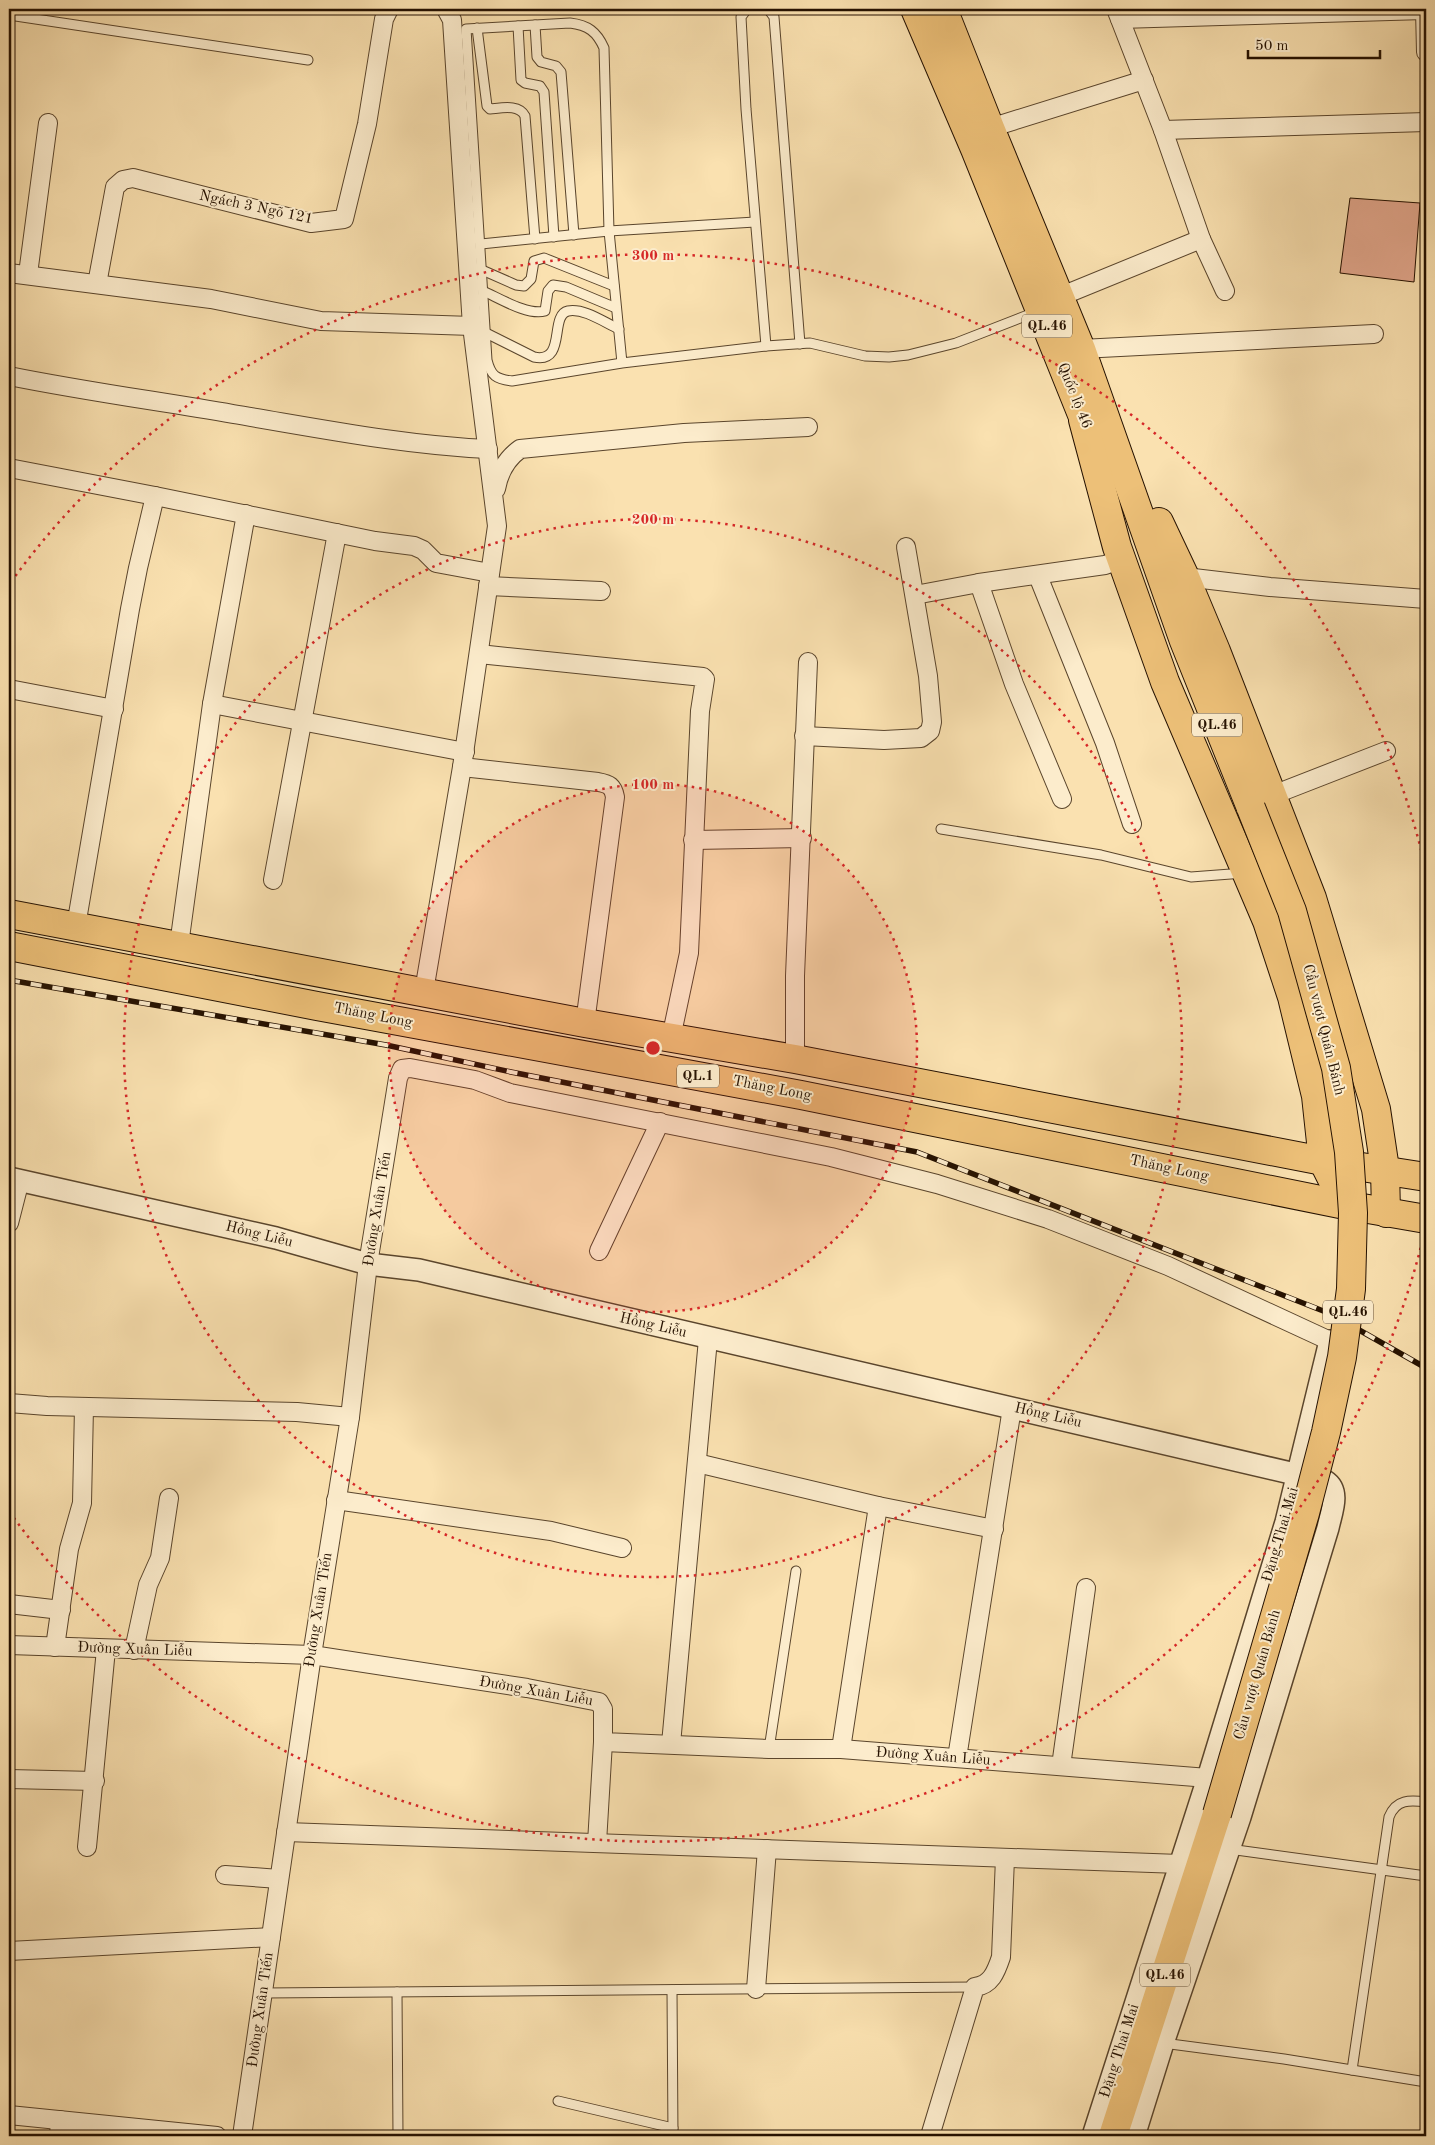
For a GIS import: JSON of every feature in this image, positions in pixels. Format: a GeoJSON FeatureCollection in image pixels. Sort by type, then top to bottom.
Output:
{"type":"FeatureCollection","features":[{"type":"Feature","properties":{"kind":"main road","name":"Quốc lộ 46"},"geometry":{"type":"LineString","coordinates":[[915,9],[1050,303],[1082,349],[1184,641]]}},
{"type":"Feature","properties":{"kind":"main road","name":"Quốc lộ 46"},"geometry":{"type":"LineString","coordinates":[[943,9],[990,128],[1050,303],[1083,420],[1184,641],[1262,801]]}},
{"type":"Feature","properties":{"kind":"main road"},"geometry":{"type":"LineString","coordinates":[[1083,420],[1122,559],[1165,682],[1267,921],[1292,996],[1316,1096],[1324,1161],[1344,1205]]}},
{"type":"Feature","properties":{"kind":"main road"},"geometry":{"type":"LineString","coordinates":[[1110,427],[1185,577],[1262,801],[1312,898],[1376,1109],[1385,1170],[1386,1213]]}},
{"type":"Feature","properties":{"kind":"main road","name":"Cầu vượt Quán Bánh"},"geometry":{"type":"LineString","coordinates":[[1217,1814],[1306,1513],[1342,1358],[1351,1289],[1353,1213],[1349,1152],[1336,1068],[1262,801]]}},
{"type":"Feature","properties":{"kind":"main road","name":"QL.1"},"geometry":{"type":"LineString","coordinates":[[9,914],[424,991],[585,1023],[795,1059],[1324,1161],[1426,1177]]}},
{"type":"Feature","properties":{"kind":"main road","name":"Thăng Long"},"geometry":{"type":"LineString","coordinates":[[9,946],[580,1055],[801,1095],[1386,1213]]}},
{"type":"Feature","properties":{"kind":"main road"},"geometry":{"type":"LineString","coordinates":[[580,1055],[585,1023]]}},
{"type":"Feature","properties":{"kind":"main road","name":"QL.1"},"geometry":{"type":"LineString","coordinates":[[1386,1213],[1426,1219]]}},
{"type":"Feature","properties":{"kind":"main road","name":"Đặng Thai Mai"},"geometry":{"type":"LineString","coordinates":[[1113,2136],[1217,1814]]}},
{"type":"Feature","properties":{"kind":"street","name":"Ngách 3 Ngõ 121"},"geometry":{"type":"LineString","coordinates":[[97,284],[115,187],[127,179],[133,178],[312,223],[344,219],[367,124],[383,26],[389,9]]}},
{"type":"Feature","properties":{"kind":"street"},"geometry":{"type":"LineString","coordinates":[[424,991],[463,760],[497,526],[488,449],[452,20],[446,9]]}},
{"type":"Feature","properties":{"kind":"street"},"geometry":{"type":"LineString","coordinates":[[1225,291],[1201,239],[1163,130],[1118,14],[1425,14],[1426,52]]}},
{"type":"Feature","properties":{"kind":"street"},"geometry":{"type":"LineString","coordinates":[[990,128],[1144,80]]}},
{"type":"Feature","properties":{"kind":"street"},"geometry":{"type":"LineString","coordinates":[[1163,130],[1426,122]]}},
{"type":"Feature","properties":{"kind":"street"},"geometry":{"type":"LineString","coordinates":[[28,274],[48,123]]}},
{"type":"Feature","properties":{"kind":"street"},"geometry":{"type":"LineString","coordinates":[[1050,303],[1201,239]]}},
{"type":"Feature","properties":{"kind":"street"},"geometry":{"type":"LineString","coordinates":[[9,273],[211,299],[321,321],[479,329]]}},
{"type":"Feature","properties":{"kind":"street"},"geometry":{"type":"LineString","coordinates":[[1082,349],[1374,334]]}},
{"type":"Feature","properties":{"kind":"street"},"geometry":{"type":"LineString","coordinates":[[9,376],[88,392],[141,397],[316,429],[435,447],[488,449]]}},
{"type":"Feature","properties":{"kind":"street"},"geometry":{"type":"LineString","coordinates":[[494,499],[498,475],[510,456],[520,449],[684,433],[808,426]]}},
{"type":"Feature","properties":{"kind":"street"},"geometry":{"type":"LineString","coordinates":[[9,468],[337,533],[414,546],[423,550],[436,563],[489,580],[601,591]]}},
{"type":"Feature","properties":{"kind":"street"},"geometry":{"type":"LineString","coordinates":[[76,926],[136,576],[155,496]]}},
{"type":"Feature","properties":{"kind":"street"},"geometry":{"type":"LineString","coordinates":[[180,945],[212,704],[246,514]]}},
{"type":"Feature","properties":{"kind":"street"},"geometry":{"type":"LineString","coordinates":[[273,880],[337,533]]}},
{"type":"Feature","properties":{"kind":"street"},"geometry":{"type":"LineString","coordinates":[[804,736],[884,740],[921,738],[930,731],[932,722],[928,676],[906,547]]}},
{"type":"Feature","properties":{"kind":"street"},"geometry":{"type":"LineString","coordinates":[[915,595],[979,582],[1105,566],[1122,559]]}},
{"type":"Feature","properties":{"kind":"street"},"geometry":{"type":"LineString","coordinates":[[1038,576],[1105,742],[1132,824]]}},
{"type":"Feature","properties":{"kind":"street"},"geometry":{"type":"LineString","coordinates":[[1185,577],[1270,587],[1426,599]]}},
{"type":"Feature","properties":{"kind":"street"},"geometry":{"type":"LineString","coordinates":[[979,582],[1014,684],[1062,799]]}},
{"type":"Feature","properties":{"kind":"street"},"geometry":{"type":"LineString","coordinates":[[479,654],[703,676],[705,679],[700,711],[689,953],[671,1038]]}},
{"type":"Feature","properties":{"kind":"street"},"geometry":{"type":"LineString","coordinates":[[795,1059],[794,976],[802,838],[808,662]]}},
{"type":"Feature","properties":{"kind":"street"},"geometry":{"type":"LineString","coordinates":[[9,689],[114,709]]}},
{"type":"Feature","properties":{"kind":"street"},"geometry":{"type":"LineString","coordinates":[[212,704],[301,720],[463,760],[608,784],[614,790],[615,797],[585,1023]]}},
{"type":"Feature","properties":{"kind":"street"},"geometry":{"type":"LineString","coordinates":[[1262,801],[1386,751]]}},
{"type":"Feature","properties":{"kind":"street"},"geometry":{"type":"LineString","coordinates":[[693,840],[802,838]]}},
{"type":"Feature","properties":{"kind":"street","name":"Đường Xuân Tiến"},"geometry":{"type":"LineString","coordinates":[[242,2136],[312,1655],[350,1417],[368,1264],[397,1083],[402,1069],[417,1069],[474,1080],[510,1093],[660,1122]]}},
{"type":"Feature","properties":{"kind":"street"},"geometry":{"type":"LineString","coordinates":[[599,1251],[660,1122],[872,1166],[1007,1205],[1168,1266],[1330,1341],[1298,1475]]}},
{"type":"Feature","properties":{"kind":"street"},"geometry":{"type":"LineString","coordinates":[[9,1224],[14,1179]]}},
{"type":"Feature","properties":{"kind":"street","name":"Hồng Liễu"},"geometry":{"type":"LineString","coordinates":[[14,1179],[276,1238],[368,1264],[419,1270],[708,1339],[1298,1475]]}},
{"type":"Feature","properties":{"kind":"street"},"geometry":{"type":"LineString","coordinates":[[671,1744],[708,1339]]}},
{"type":"Feature","properties":{"kind":"street"},"geometry":{"type":"LineString","coordinates":[[9,1403],[84,1407],[297,1412],[350,1417]]}},
{"type":"Feature","properties":{"kind":"street"},"geometry":{"type":"LineString","coordinates":[[55,1647],[69,1549],[82,1503],[84,1407]]}},
{"type":"Feature","properties":{"kind":"street"},"geometry":{"type":"LineString","coordinates":[[957,1758],[1012,1408]]}},
{"type":"Feature","properties":{"kind":"street"},"geometry":{"type":"LineString","coordinates":[[696,1463],[878,1506],[994,1529]]}},
{"type":"Feature","properties":{"kind":"street","name":"Đặng Thai Mai"},"geometry":{"type":"LineString","coordinates":[[1093,2136],[1208,1778],[1298,1475],[1326,1482],[1333,1488],[1334,1495],[1328,1528],[1229,1849],[1163,2043],[1134,2136]]}},
{"type":"Feature","properties":{"kind":"street"},"geometry":{"type":"LineString","coordinates":[[134,1650],[148,1585],[160,1558],[168,1498]]}},
{"type":"Feature","properties":{"kind":"street"},"geometry":{"type":"LineString","coordinates":[[336,1500],[551,1531],[622,1548]]}},
{"type":"Feature","properties":{"kind":"street"},"geometry":{"type":"LineString","coordinates":[[841,1749],[878,1506]]}},
{"type":"Feature","properties":{"kind":"street"},"geometry":{"type":"LineString","coordinates":[[1060,1766],[1086,1588]]}},
{"type":"Feature","properties":{"kind":"street"},"geometry":{"type":"LineString","coordinates":[[1265,1591],[1305,1603]]}},
{"type":"Feature","properties":{"kind":"street"},"geometry":{"type":"LineString","coordinates":[[9,1604],[61,1610]]}},
{"type":"Feature","properties":{"kind":"street","name":"Đường Xuân Liễu"},"geometry":{"type":"LineString","coordinates":[[9,1645],[312,1655],[596,1700],[603,1710],[603,1742],[769,1749],[841,1749],[1208,1778]]}},
{"type":"Feature","properties":{"kind":"street"},"geometry":{"type":"LineString","coordinates":[[87,1847],[95,1781],[106,1649]]}},
{"type":"Feature","properties":{"kind":"street"},"geometry":{"type":"LineString","coordinates":[[597,1843],[603,1742]]}},
{"type":"Feature","properties":{"kind":"street"},"geometry":{"type":"LineString","coordinates":[[9,1778],[95,1781]]}},
{"type":"Feature","properties":{"kind":"street"},"geometry":{"type":"LineString","coordinates":[[286,1832],[1180,1864]]}},
{"type":"Feature","properties":{"kind":"street"},"geometry":{"type":"LineString","coordinates":[[756,1989],[768,1849]]}},
{"type":"Feature","properties":{"kind":"street"},"geometry":{"type":"LineString","coordinates":[[930,2136],[975,1987],[985,1986],[988,1983],[997,1970],[1001,1957],[1004,1858]]}},
{"type":"Feature","properties":{"kind":"street"},"geometry":{"type":"LineString","coordinates":[[225,1875],[279,1879]]}},
{"type":"Feature","properties":{"kind":"street"},"geometry":{"type":"LineString","coordinates":[[9,1951],[271,1937]]}},
{"type":"Feature","properties":{"kind":"street"},"geometry":{"type":"LineString","coordinates":[[9,2115],[59,2128],[217,2136]]}},
{"type":"Feature","properties":{"kind":"lane"},"geometry":{"type":"LineString","coordinates":[[747,9],[741,17],[755,222],[766,346]]}},
{"type":"Feature","properties":{"kind":"lane"},"geometry":{"type":"LineString","coordinates":[[768,9],[774,17],[800,344]]}},
{"type":"Feature","properties":{"kind":"lane"},"geometry":{"type":"LineString","coordinates":[[9,15],[308,60]]}},
{"type":"Feature","properties":{"kind":"lane"},"geometry":{"type":"LineString","coordinates":[[622,363],[609,231],[604,48],[600,38],[582,24],[466,28],[481,244],[483,291],[479,329],[490,371],[492,375],[499,379],[512,381],[622,363],[766,346],[810,343],[865,356],[888,357],[908,355],[956,343],[1050,303]]}},
{"type":"Feature","properties":{"kind":"lane"},"geometry":{"type":"LineString","coordinates":[[535,25],[538,57],[541,62],[556,66],[561,72],[574,235]]}},
{"type":"Feature","properties":{"kind":"lane"},"geometry":{"type":"LineString","coordinates":[[518,26],[521,80],[525,83],[540,86],[544,92],[554,237]]}},
{"type":"Feature","properties":{"kind":"lane"},"geometry":{"type":"LineString","coordinates":[[477,28],[487,106],[490,108],[517,108],[525,116],[535,239]]}},
{"type":"Feature","properties":{"kind":"lane"},"geometry":{"type":"LineString","coordinates":[[481,244],[609,231],[755,222]]}},
{"type":"Feature","properties":{"kind":"lane"},"geometry":{"type":"LineString","coordinates":[[482,270],[516,285],[524,286],[531,279],[534,261],[544,258],[614,286]]}},
{"type":"Feature","properties":{"kind":"lane"},"geometry":{"type":"LineString","coordinates":[[483,291],[526,310],[541,312],[546,308],[550,288],[553,285],[561,286],[616,308]]}},
{"type":"Feature","properties":{"kind":"lane"},"geometry":{"type":"LineString","coordinates":[[479,329],[534,357],[540,358],[550,354],[553,349],[559,322],[568,311],[583,313],[619,330]]}},
{"type":"Feature","properties":{"kind":"lane"},"geometry":{"type":"LineString","coordinates":[[941,829],[1101,856],[1191,877],[1247,873]]}},
{"type":"Feature","properties":{"kind":"lane"},"geometry":{"type":"LineString","coordinates":[[769,1749],[796,1571]]}},
{"type":"Feature","properties":{"kind":"lane"},"geometry":{"type":"LineString","coordinates":[[1352,2070],[1381,1870],[1392,1810],[1396,1805],[1405,1801],[1426,1802]]}},
{"type":"Feature","properties":{"kind":"lane"},"geometry":{"type":"LineString","coordinates":[[1229,1849],[1426,1876]]}},
{"type":"Feature","properties":{"kind":"lane"},"geometry":{"type":"LineString","coordinates":[[264,1993],[975,1987]]}},
{"type":"Feature","properties":{"kind":"lane"},"geometry":{"type":"LineString","coordinates":[[558,2101],[673,2132],[672,1990]]}},
{"type":"Feature","properties":{"kind":"lane"},"geometry":{"type":"LineString","coordinates":[[397,1992],[398,2136]]}},
{"type":"Feature","properties":{"kind":"lane"},"geometry":{"type":"LineString","coordinates":[[1163,2043],[1426,2082]]}},
{"type":"Feature","properties":{"kind":"building"},"geometry":{"type":"Polygon","coordinates":[[[1350,198],[1420,203],[1414,282],[1340,273],[1350,198]]]}},
{"type":"Feature","properties":{"kind":"railway"},"geometry":{"type":"LineString","coordinates":[[9,980],[386,1045],[511,1072],[917,1152],[1331,1314],[1426,1368]]}}]}
